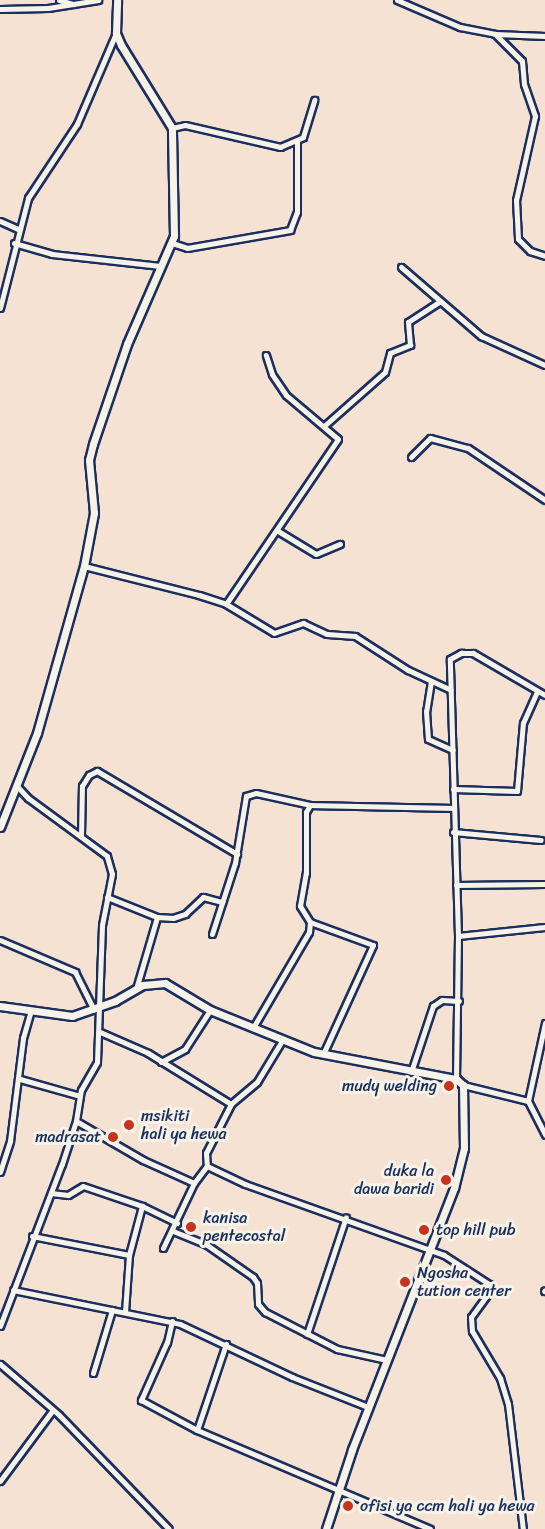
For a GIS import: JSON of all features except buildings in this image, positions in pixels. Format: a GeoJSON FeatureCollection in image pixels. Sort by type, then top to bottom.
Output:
{"type":"FeatureCollection","features":[{"type":"Feature","properties":{"kind":"street"},"geometry":{"type":"LineString","coordinates":[[59,0],[77,6]]}},
{"type":"Feature","properties":{"kind":"street"},"geometry":{"type":"LineString","coordinates":[[0,9],[77,6],[98,0]]}},
{"type":"Feature","properties":{"kind":"street"},"geometry":{"type":"LineString","coordinates":[[0,308],[14,243],[30,194],[92,96],[116,33],[117,0]]}},
{"type":"Feature","properties":{"kind":"street"},"geometry":{"type":"LineString","coordinates":[[397,0],[437,20],[495,34],[545,36]]}},
{"type":"Feature","properties":{"kind":"street"},"geometry":{"type":"LineString","coordinates":[[0,827],[37,733],[84,566],[94,513],[89,456],[120,363],[160,266],[172,243],[172,128],[116,33]]}},
{"type":"Feature","properties":{"kind":"street"},"geometry":{"type":"LineString","coordinates":[[495,34],[522,61],[524,84],[534,112],[516,200],[518,239],[530,251],[545,256]]}},
{"type":"Feature","properties":{"kind":"street"},"geometry":{"type":"LineString","coordinates":[[172,128],[188,126],[271,146],[297,141],[305,135],[314,100]]}},
{"type":"Feature","properties":{"kind":"street"},"geometry":{"type":"LineString","coordinates":[[172,243],[187,248],[290,230],[297,212],[297,141]]}},
{"type":"Feature","properties":{"kind":"street"},"geometry":{"type":"LineString","coordinates":[[0,221],[18,229]]}},
{"type":"Feature","properties":{"kind":"street"},"geometry":{"type":"LineString","coordinates":[[14,243],[52,254],[160,266]]}},
{"type":"Feature","properties":{"kind":"street"},"geometry":{"type":"LineString","coordinates":[[401,267],[481,336],[545,365]]}},
{"type":"Feature","properties":{"kind":"street"},"geometry":{"type":"LineString","coordinates":[[324,426],[386,372],[390,352],[410,345],[408,322],[440,301]]}},
{"type":"Feature","properties":{"kind":"street"},"geometry":{"type":"LineString","coordinates":[[226,604],[338,440],[286,395],[272,374],[266,355]]}},
{"type":"Feature","properties":{"kind":"street"},"geometry":{"type":"LineString","coordinates":[[411,457],[430,438],[468,448],[545,500]]}},
{"type":"Feature","properties":{"kind":"street"},"geometry":{"type":"LineString","coordinates":[[278,531],[316,554],[340,544]]}},
{"type":"Feature","properties":{"kind":"street"},"geometry":{"type":"LineString","coordinates":[[84,566],[226,604],[274,633],[303,623],[327,634],[356,636],[431,681],[451,690]]}},
{"type":"Feature","properties":{"kind":"street"},"geometry":{"type":"LineString","coordinates":[[456,1078],[459,1001],[452,808],[450,659],[466,653],[488,660],[545,695]]}},
{"type":"Feature","properties":{"kind":"street"},"geometry":{"type":"LineString","coordinates":[[431,681],[426,711],[428,739],[453,750]]}},
{"type":"Feature","properties":{"kind":"street"},"geometry":{"type":"LineString","coordinates":[[453,789],[517,791],[523,723],[537,692]]}},
{"type":"Feature","properties":{"kind":"street"},"geometry":{"type":"LineString","coordinates":[[81,836],[82,786],[89,775],[97,771],[237,854]]}},
{"type":"Feature","properties":{"kind":"street"},"geometry":{"type":"LineString","coordinates":[[0,1326],[32,1236],[51,1193],[76,1121],[80,1096],[97,1062],[100,1032],[96,1009],[107,897],[112,874],[110,861],[81,836],[28,798],[17,786]]}},
{"type":"Feature","properties":{"kind":"street"},"geometry":{"type":"LineString","coordinates":[[212,934],[237,854],[248,794],[310,805],[452,808]]}},
{"type":"Feature","properties":{"kind":"street"},"geometry":{"type":"LineString","coordinates":[[310,805],[306,812],[306,873],[300,906],[310,922],[372,944],[323,1054]]}},
{"type":"Feature","properties":{"kind":"street"},"geometry":{"type":"LineString","coordinates":[[453,832],[541,840]]}},
{"type":"Feature","properties":{"kind":"street"},"geometry":{"type":"LineString","coordinates":[[456,885],[545,884]]}},
{"type":"Feature","properties":{"kind":"street"},"geometry":{"type":"LineString","coordinates":[[107,897],[158,917],[181,916],[203,897],[222,902]]}},
{"type":"Feature","properties":{"kind":"street"},"geometry":{"type":"LineString","coordinates":[[136,989],[158,917]]}},
{"type":"Feature","properties":{"kind":"street"},"geometry":{"type":"LineString","coordinates":[[254,1026],[300,950],[310,922]]}},
{"type":"Feature","properties":{"kind":"street"},"geometry":{"type":"LineString","coordinates":[[458,936],[545,927]]}},
{"type":"Feature","properties":{"kind":"street"},"geometry":{"type":"LineString","coordinates":[[0,940],[75,972],[96,1009]]}},
{"type":"Feature","properties":{"kind":"street"},"geometry":{"type":"LineString","coordinates":[[0,1006],[66,1016],[96,1009],[136,989],[165,983],[210,1010],[323,1054],[411,1072],[456,1078],[463,1085],[528,1101]]}},
{"type":"Feature","properties":{"kind":"street"},"geometry":{"type":"LineString","coordinates":[[411,1072],[433,1006],[442,1000],[459,1001]]}},
{"type":"Feature","properties":{"kind":"street"},"geometry":{"type":"LineString","coordinates":[[0,1172],[20,1079],[23,1038],[31,1010]]}},
{"type":"Feature","properties":{"kind":"street"},"geometry":{"type":"LineString","coordinates":[[161,1062],[185,1049],[210,1010]]}},
{"type":"Feature","properties":{"kind":"street"},"geometry":{"type":"LineString","coordinates":[[545,1023],[528,1101],[545,1135]]}},
{"type":"Feature","properties":{"kind":"street"},"geometry":{"type":"LineString","coordinates":[[100,1032],[161,1062],[231,1104]]}},
{"type":"Feature","properties":{"kind":"street"},"geometry":{"type":"LineString","coordinates":[[163,1248],[194,1184],[207,1166],[206,1153],[231,1104],[256,1082],[283,1039]]}},
{"type":"Feature","properties":{"kind":"street"},"geometry":{"type":"LineString","coordinates":[[20,1079],[80,1096]]}},
{"type":"Feature","properties":{"kind":"street"},"geometry":{"type":"LineString","coordinates":[[326,1529],[368,1407],[429,1249],[447,1211],[464,1148],[463,1085]]}},
{"type":"Feature","properties":{"kind":"street"},"geometry":{"type":"LineString","coordinates":[[76,1121],[143,1160],[194,1184]]}},
{"type":"Feature","properties":{"kind":"street"},"geometry":{"type":"LineString","coordinates":[[207,1166],[245,1184],[346,1217],[429,1249],[464,1265],[490,1286],[473,1313],[472,1331],[504,1389],[523,1529]]}},
{"type":"Feature","properties":{"kind":"street"},"geometry":{"type":"LineString","coordinates":[[51,1193],[68,1196],[83,1186],[142,1206],[177,1223]]}},
{"type":"Feature","properties":{"kind":"street"},"geometry":{"type":"LineString","coordinates":[[125,1312],[129,1255],[142,1206]]}},
{"type":"Feature","properties":{"kind":"street"},"geometry":{"type":"LineString","coordinates":[[307,1334],[346,1217]]}},
{"type":"Feature","properties":{"kind":"street"},"geometry":{"type":"LineString","coordinates":[[173,1231],[207,1245],[242,1267],[256,1280],[259,1307],[307,1334],[353,1354],[387,1359]]}},
{"type":"Feature","properties":{"kind":"street"},"geometry":{"type":"LineString","coordinates":[[32,1236],[129,1255]]}},
{"type":"Feature","properties":{"kind":"street"},"geometry":{"type":"LineString","coordinates":[[13,1290],[172,1321],[226,1344],[292,1377],[368,1407]]}},
{"type":"Feature","properties":{"kind":"street"},"geometry":{"type":"LineString","coordinates":[[93,1373],[112,1310]]}},
{"type":"Feature","properties":{"kind":"street"},"geometry":{"type":"LineString","coordinates":[[172,1321],[167,1342],[140,1397],[197,1430],[430,1529]]}},
{"type":"Feature","properties":{"kind":"street"},"geometry":{"type":"LineString","coordinates":[[197,1430],[226,1344]]}},
{"type":"Feature","properties":{"kind":"street"},"geometry":{"type":"LineString","coordinates":[[0,1364],[52,1411],[169,1529]]}},
{"type":"Feature","properties":{"kind":"street"},"geometry":{"type":"LineString","coordinates":[[0,1481],[52,1411]]}},
{"type":"Feature","properties":{"kind":"place","name":"mudy welding"},"geometry":{"type":"Point","coordinates":[449,1086]}},
{"type":"Feature","properties":{"kind":"place","name":"msikiti hali ya hewa"},"geometry":{"type":"Point","coordinates":[129,1125]}},
{"type":"Feature","properties":{"kind":"place","name":"madrasat"},"geometry":{"type":"Point","coordinates":[113,1137]}},
{"type":"Feature","properties":{"kind":"place","name":"duka la dawa baridi"},"geometry":{"type":"Point","coordinates":[446,1180]}},
{"type":"Feature","properties":{"kind":"place","name":"kanisa pentecostal"},"geometry":{"type":"Point","coordinates":[191,1227]}},
{"type":"Feature","properties":{"kind":"place","name":"top hill pub"},"geometry":{"type":"Point","coordinates":[424,1230]}},
{"type":"Feature","properties":{"kind":"place","name":"Ngosha tution center"},"geometry":{"type":"Point","coordinates":[405,1282]}},
{"type":"Feature","properties":{"kind":"place","name":"ofisi ya ccm hali ya hewa"},"geometry":{"type":"Point","coordinates":[348,1506]}}]}
